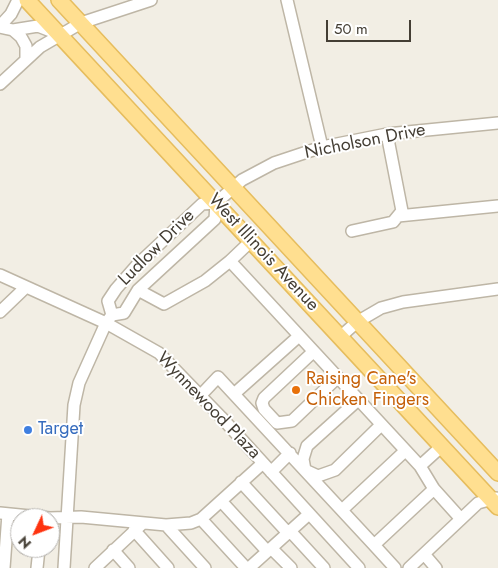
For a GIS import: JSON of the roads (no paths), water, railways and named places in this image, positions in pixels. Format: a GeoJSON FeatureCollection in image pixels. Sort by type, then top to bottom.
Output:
{"type":"FeatureCollection","features":[{"type":"Feature","properties":{"kind":"main road","name":"West Illinois Avenue"},"geometry":{"type":"LineString","coordinates":[[27,0],[442,446],[496,501]]}},
{"type":"Feature","properties":{"kind":"main road","name":"West Illinois Avenue"},"geometry":{"type":"LineString","coordinates":[[60,0],[498,473]]}},
{"type":"Feature","properties":{"kind":"street"},"geometry":{"type":"LineString","coordinates":[[18,0],[11,14],[0,27],[13,30],[38,26],[60,34]]}},
{"type":"Feature","properties":{"kind":"street"},"geometry":{"type":"LineString","coordinates":[[0,84],[40,47],[60,34],[81,23],[151,0]]}},
{"type":"Feature","properties":{"kind":"street"},"geometry":{"type":"LineString","coordinates":[[287,0],[322,146]]}},
{"type":"Feature","properties":{"kind":"street"},"geometry":{"type":"LineString","coordinates":[[13,30],[21,37],[26,46],[26,59]]}},
{"type":"Feature","properties":{"kind":"street","name":"Nicholson Drive"},"geometry":{"type":"LineString","coordinates":[[216,203],[233,187],[274,163],[322,146],[387,134],[498,124]]}},
{"type":"Feature","properties":{"kind":"street"},"geometry":{"type":"LineString","coordinates":[[352,231],[393,222],[402,211],[387,134]]}},
{"type":"Feature","properties":{"kind":"street","name":"Ludlow Drive"},"geometry":{"type":"LineString","coordinates":[[64,568],[69,517],[74,405],[79,383],[109,319],[108,301],[132,271],[202,204],[216,203],[215,219],[138,290],[124,313],[109,319]]}},
{"type":"Feature","properties":{"kind":"street"},"geometry":{"type":"LineString","coordinates":[[398,216],[498,206]]}},
{"type":"Feature","properties":{"kind":"street"},"geometry":{"type":"LineString","coordinates":[[138,290],[164,304],[205,281],[251,241]]}},
{"type":"Feature","properties":{"kind":"street"},"geometry":{"type":"LineString","coordinates":[[230,261],[420,466],[434,489],[461,519]]}},
{"type":"Feature","properties":{"kind":"street","name":"Wynnewood Plaza"},"geometry":{"type":"LineString","coordinates":[[0,275],[109,319],[159,353],[359,568]]}},
{"type":"Feature","properties":{"kind":"street"},"geometry":{"type":"LineString","coordinates":[[0,312],[26,287]]}},
{"type":"Feature","properties":{"kind":"street"},"geometry":{"type":"LineString","coordinates":[[340,337],[357,322],[381,308],[403,302],[498,289]]}},
{"type":"Feature","properties":{"kind":"street"},"geometry":{"type":"LineString","coordinates":[[234,394],[299,336]]}},
{"type":"Feature","properties":{"kind":"street"},"geometry":{"type":"LineString","coordinates":[[292,421],[277,422],[262,403],[264,398],[314,352]]}},
{"type":"Feature","properties":{"kind":"street"},"geometry":{"type":"LineString","coordinates":[[200,396],[218,377],[396,568]]}},
{"type":"Feature","properties":{"kind":"street"},"geometry":{"type":"LineString","coordinates":[[275,437],[337,378]]}},
{"type":"Feature","properties":{"kind":"street"},"geometry":{"type":"LineString","coordinates":[[305,470],[303,459],[308,446],[358,400]]}},
{"type":"Feature","properties":{"kind":"street"},"geometry":{"type":"LineString","coordinates":[[305,470],[318,476],[335,470],[381,425]]}},
{"type":"Feature","properties":{"kind":"street"},"geometry":{"type":"LineString","coordinates":[[420,466],[442,446]]}},
{"type":"Feature","properties":{"kind":"street"},"geometry":{"type":"LineString","coordinates":[[342,510],[405,451]]}},
{"type":"Feature","properties":{"kind":"street"},"geometry":{"type":"LineString","coordinates":[[271,472],[290,454]]}},
{"type":"Feature","properties":{"kind":"street"},"geometry":{"type":"LineString","coordinates":[[60,517],[69,517],[139,527],[191,523],[201,519],[263,463]]}},
{"type":"Feature","properties":{"kind":"street"},"geometry":{"type":"LineString","coordinates":[[241,482],[324,568]]}},
{"type":"Feature","properties":{"kind":"street"},"geometry":{"type":"LineString","coordinates":[[374,545],[434,489]]}},
{"type":"Feature","properties":{"kind":"street"},"geometry":{"type":"LineString","coordinates":[[221,501],[270,550],[291,568]]}},
{"type":"Feature","properties":{"kind":"street"},"geometry":{"type":"LineString","coordinates":[[409,568],[478,503],[496,501]]}},
{"type":"Feature","properties":{"kind":"street"},"geometry":{"type":"LineString","coordinates":[[4,514],[4,568]]}},
{"type":"Feature","properties":{"kind":"street"},"geometry":{"type":"LineString","coordinates":[[201,519],[247,568],[270,550],[309,514]]}},
{"type":"Feature","properties":{"kind":"street"},"geometry":{"type":"LineString","coordinates":[[166,525],[205,568]]}},
{"type":"Feature","properties":{"kind":"street"},"geometry":{"type":"LineString","coordinates":[[95,568],[139,527]]}},
{"type":"Feature","properties":{"kind":"street"},"geometry":{"type":"LineString","coordinates":[[139,527],[168,568]]}},
{"type":"Feature","properties":{"kind":"street"},"geometry":{"type":"LineString","coordinates":[[113,550],[129,568]]}},
{"type":"Feature","properties":{"kind":"street"},"geometry":{"type":"LineString","coordinates":[[424,554],[436,568]]}},
{"type":"Feature","properties":{"kind":"place","name":"Raising Cane's Chicken Fingers"},"geometry":{"type":"Point","coordinates":[296,390]}},
{"type":"Feature","properties":{"kind":"place","name":"Target"},"geometry":{"type":"Point","coordinates":[28,430]}}]}
